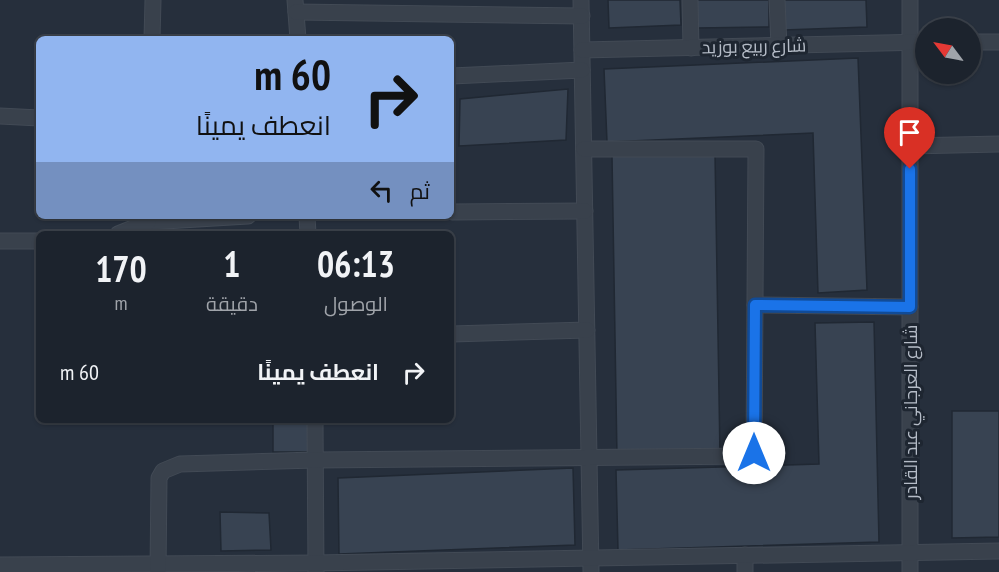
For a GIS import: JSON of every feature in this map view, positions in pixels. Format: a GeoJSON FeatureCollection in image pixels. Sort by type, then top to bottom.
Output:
{"type":"FeatureCollection","features":[{"type":"Feature","properties":{"kind":"street"},"geometry":{"type":"LineString","coordinates":[[152,36],[153,0]]}},
{"type":"Feature","properties":{"kind":"street"},"geometry":{"type":"LineString","coordinates":[[581,0],[591,565]]}},
{"type":"Feature","properties":{"kind":"street"},"geometry":{"type":"LineString","coordinates":[[690,0],[691,48]]}},
{"type":"Feature","properties":{"kind":"street"},"geometry":{"type":"LineString","coordinates":[[777,0],[779,46]]}},
{"type":"Feature","properties":{"kind":"street","name":"شارع العرجاني عبد القادر"},"geometry":{"type":"LineString","coordinates":[[910,0],[910,572]]}},
{"type":"Feature","properties":{"kind":"street"},"geometry":{"type":"LineString","coordinates":[[298,36],[296,6],[582,16]]}},
{"type":"Feature","properties":{"kind":"street","name":"شارع ربيع بوزيد"},"geometry":{"type":"LineString","coordinates":[[582,50],[915,42]]}},
{"type":"Feature","properties":{"kind":"street"},"geometry":{"type":"LineString","coordinates":[[981,42],[999,42]]}},
{"type":"Feature","properties":{"kind":"street"},"geometry":{"type":"LineString","coordinates":[[454,76],[582,70]]}},
{"type":"Feature","properties":{"kind":"street"},"geometry":{"type":"LineString","coordinates":[[0,116],[36,118]]}},
{"type":"Feature","properties":{"kind":"street"},"geometry":{"type":"LineString","coordinates":[[910,146],[999,144]]}},
{"type":"Feature","properties":{"kind":"street"},"geometry":{"type":"LineString","coordinates":[[158,568],[159,478],[163,471],[180,464],[315,460],[589,460],[752,456],[754,453],[755,148],[584,149]]}},
{"type":"Feature","properties":{"kind":"street"},"geometry":{"type":"LineString","coordinates":[[454,212],[585,211]]}},
{"type":"Feature","properties":{"kind":"street"},"geometry":{"type":"LineString","coordinates":[[124,231],[149,219]]}},
{"type":"Feature","properties":{"kind":"street"},"geometry":{"type":"LineString","coordinates":[[0,241],[36,241]]}},
{"type":"Feature","properties":{"kind":"street"},"geometry":{"type":"LineString","coordinates":[[755,305],[910,307]]}},
{"type":"Feature","properties":{"kind":"street"},"geometry":{"type":"LineString","coordinates":[[454,334],[587,330]]}},
{"type":"Feature","properties":{"kind":"street"},"geometry":{"type":"LineString","coordinates":[[315,423],[316,568]]}},
{"type":"Feature","properties":{"kind":"street"},"geometry":{"type":"LineString","coordinates":[[0,565],[316,568],[591,565],[745,555],[999,551]]}},
{"type":"Feature","properties":{"kind":"street"},"geometry":{"type":"LineString","coordinates":[[745,555],[745,572]]}},
{"type":"Feature","properties":{"kind":"building"},"geometry":{"type":"Polygon","coordinates":[[[608,0],[680,0],[681,25],[609,28],[608,0]]]}},
{"type":"Feature","properties":{"kind":"building"},"geometry":{"type":"Polygon","coordinates":[[[697,0],[769,0],[769,27],[697,28],[697,0]]]}},
{"type":"Feature","properties":{"kind":"building"},"geometry":{"type":"Polygon","coordinates":[[[783,0],[866,0],[867,27],[784,30],[783,0]]]}},
{"type":"Feature","properties":{"kind":"building"},"geometry":{"type":"Polygon","coordinates":[[[858,58],[867,290],[818,293],[813,133],[607,142],[604,69],[858,58]]]}},
{"type":"Feature","properties":{"kind":"building"},"geometry":{"type":"Polygon","coordinates":[[[568,89],[566,140],[459,146],[460,99],[568,89]]]}},
{"type":"Feature","properties":{"kind":"building"},"geometry":{"type":"Polygon","coordinates":[[[715,154],[720,455],[617,457],[612,156],[715,154]]]}},
{"type":"Feature","properties":{"kind":"building"},"geometry":{"type":"Polygon","coordinates":[[[874,322],[879,542],[618,550],[616,470],[819,464],[815,323],[874,322]]]}},
{"type":"Feature","properties":{"kind":"building"},"geometry":{"type":"Polygon","coordinates":[[[952,411],[999,411],[999,537],[952,538],[952,411]]]}},
{"type":"Feature","properties":{"kind":"building"},"geometry":{"type":"Polygon","coordinates":[[[273,423],[308,423],[308,452],[273,452],[273,423]]]}},
{"type":"Feature","properties":{"kind":"building"},"geometry":{"type":"Polygon","coordinates":[[[573,468],[575,545],[339,554],[338,478],[573,468]]]}},
{"type":"Feature","properties":{"kind":"building"},"geometry":{"type":"Polygon","coordinates":[[[220,512],[269,513],[271,550],[221,551],[220,512]]]}},
{"type":"Feature","properties":{"kind":"route"},"geometry":{"type":"LineString","coordinates":[[754,453],[755,305],[910,307],[910,169]]}}]}
